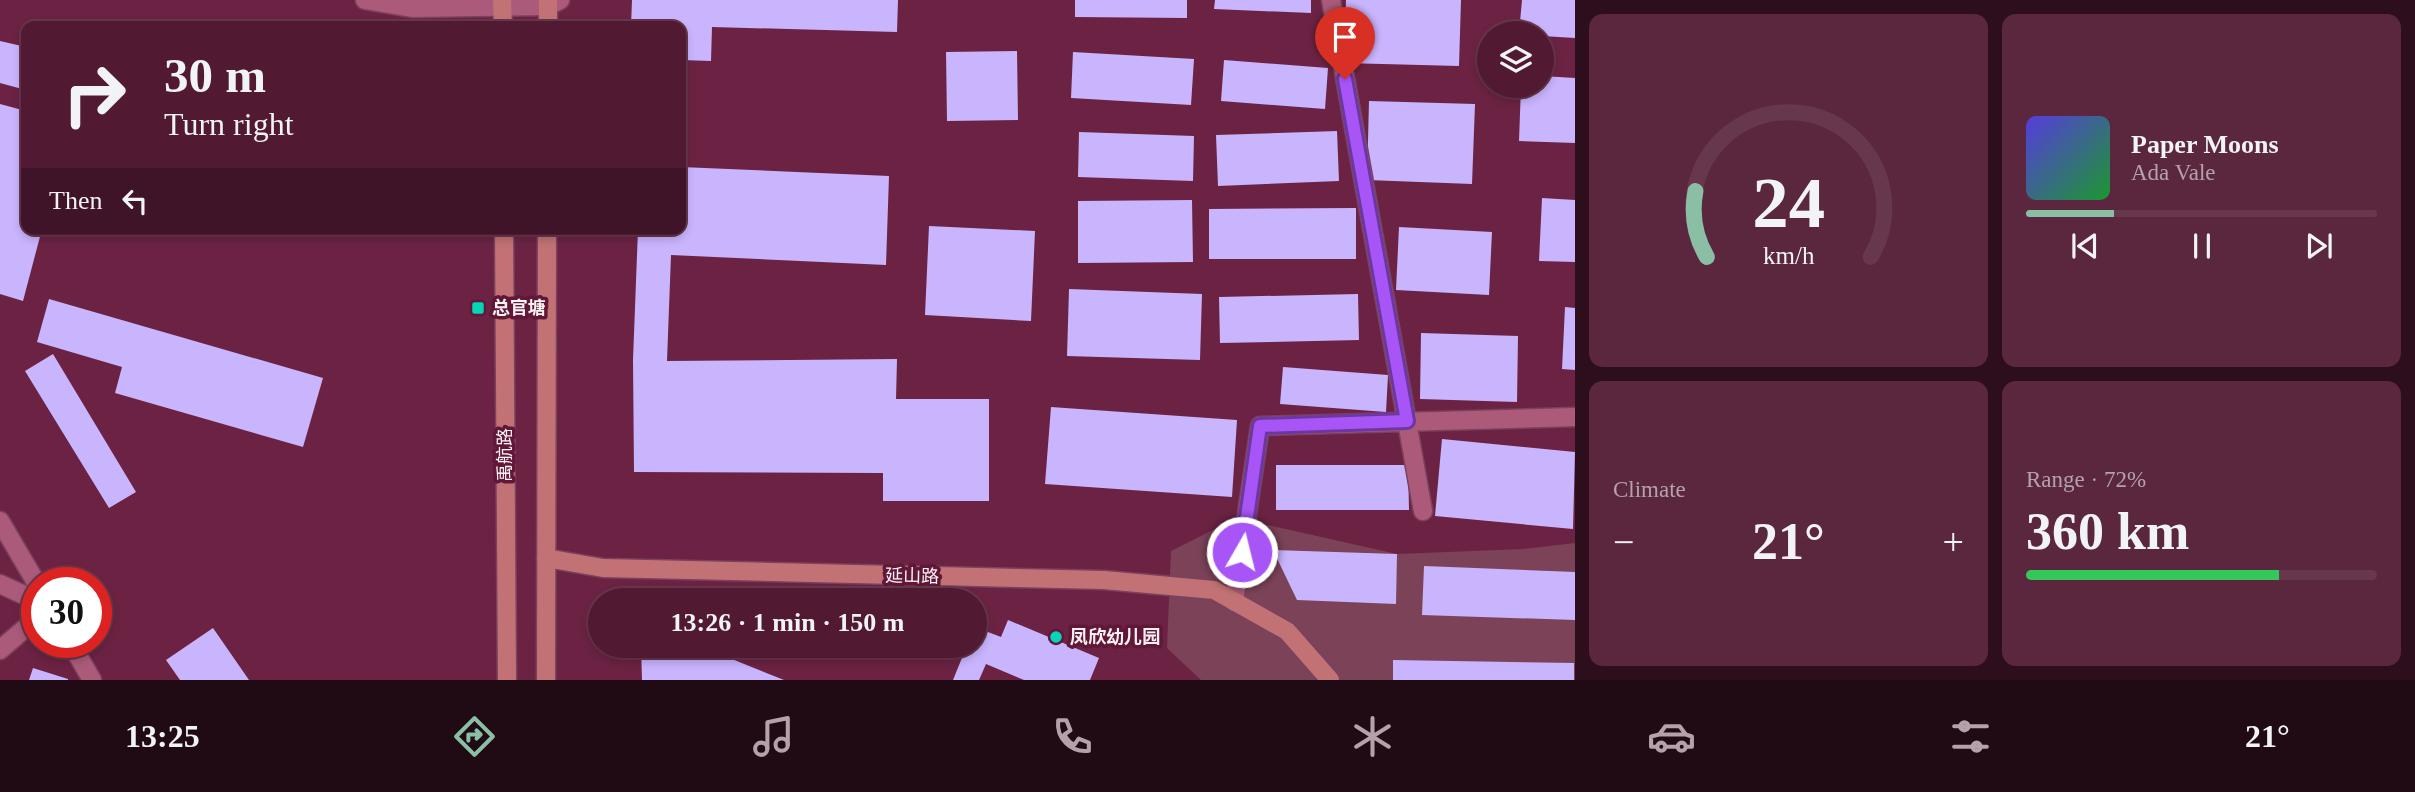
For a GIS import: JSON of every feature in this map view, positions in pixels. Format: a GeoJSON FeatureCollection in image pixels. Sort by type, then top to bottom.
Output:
{"type":"FeatureCollection","features":[{"type":"Feature","properties":{"kind":"main road"},"geometry":{"type":"LineString","coordinates":[[549,21],[552,2]]}},
{"type":"Feature","properties":{"kind":"main road","name":"禹航路"},"geometry":{"type":"LineString","coordinates":[[504,235],[506,680]]}},
{"type":"Feature","properties":{"kind":"main road"},"geometry":{"type":"LineString","coordinates":[[546,680],[548,235]]}},
{"type":"Feature","properties":{"kind":"main road","name":"延山路"},"geometry":{"type":"LineString","coordinates":[[546,558],[603,568],[1104,580],[1214,590],[1287,631],[1330,680]]}},
{"type":"Feature","properties":{"kind":"street"},"geometry":{"type":"LineString","coordinates":[[365,0],[412,8],[552,2]]}},
{"type":"Feature","properties":{"kind":"street"},"geometry":{"type":"LineString","coordinates":[[1331,0],[1423,511]]}},
{"type":"Feature","properties":{"kind":"street"},"geometry":{"type":"LineString","coordinates":[[1234,602],[1260,426],[1575,416]]}},
{"type":"Feature","properties":{"kind":"street"},"geometry":{"type":"LineString","coordinates":[[0,521],[27,567]]}},
{"type":"Feature","properties":{"kind":"street"},"geometry":{"type":"LineString","coordinates":[[0,583],[21,593]]}},
{"type":"Feature","properties":{"kind":"street"},"geometry":{"type":"LineString","coordinates":[[0,650],[21,632]]}},
{"type":"Feature","properties":{"kind":"street"},"geometry":{"type":"LineString","coordinates":[[79,658],[92,680]]}},
{"type":"Feature","properties":{"kind":"shaded area"},"geometry":{"type":"Polygon","coordinates":[[[1237,518],[1397,554],[1524,549],[1575,543],[1575,680],[1201,680],[1167,648],[1171,551],[1237,518]]]}},
{"type":"Feature","properties":{"kind":"building"},"geometry":{"type":"Polygon","coordinates":[[[632,0],[898,0],[897,32],[712,27],[711,61],[686,60],[686,21],[631,21],[632,0]]]}},
{"type":"Feature","properties":{"kind":"building"},"geometry":{"type":"Polygon","coordinates":[[[1075,0],[1187,0],[1187,18],[1075,17],[1075,0]]]}},
{"type":"Feature","properties":{"kind":"building"},"geometry":{"type":"Polygon","coordinates":[[[1215,0],[1311,0],[1311,13],[1214,9],[1215,0]]]}},
{"type":"Feature","properties":{"kind":"building"},"geometry":{"type":"Polygon","coordinates":[[[1346,0],[1461,0],[1459,66],[1344,63],[1346,0]]]}},
{"type":"Feature","properties":{"kind":"building"},"geometry":{"type":"Polygon","coordinates":[[[1522,0],[1575,0],[1575,38],[1554,37],[1554,21],[1520,21],[1522,0]]]}},
{"type":"Feature","properties":{"kind":"building"},"geometry":{"type":"Polygon","coordinates":[[[0,41],[21,46],[21,89],[0,83],[0,41]]]}},
{"type":"Feature","properties":{"kind":"building"},"geometry":{"type":"Polygon","coordinates":[[[1017,51],[1018,120],[947,121],[946,52],[1017,51]]]}},
{"type":"Feature","properties":{"kind":"building"},"geometry":{"type":"Polygon","coordinates":[[[1073,52],[1194,59],[1191,105],[1071,98],[1073,52]]]}},
{"type":"Feature","properties":{"kind":"building"},"geometry":{"type":"Polygon","coordinates":[[[1224,60],[1328,68],[1325,109],[1221,101],[1224,60]]]}},
{"type":"Feature","properties":{"kind":"building"},"geometry":{"type":"Polygon","coordinates":[[[1554,77],[1575,78],[1575,143],[1519,141],[1521,98],[1554,98],[1554,77]]]}},
{"type":"Feature","properties":{"kind":"building"},"geometry":{"type":"Polygon","coordinates":[[[1369,101],[1475,104],[1472,184],[1367,180],[1369,101]]]}},
{"type":"Feature","properties":{"kind":"building"},"geometry":{"type":"Polygon","coordinates":[[[0,104],[21,110],[21,235],[40,235],[23,301],[0,294],[0,104]]]}},
{"type":"Feature","properties":{"kind":"building"},"geometry":{"type":"Polygon","coordinates":[[[1337,131],[1339,181],[1218,186],[1216,135],[1337,131]]]}},
{"type":"Feature","properties":{"kind":"building"},"geometry":{"type":"Polygon","coordinates":[[[1079,132],[1194,136],[1193,181],[1078,177],[1079,132]]]}},
{"type":"Feature","properties":{"kind":"building"},"geometry":{"type":"Polygon","coordinates":[[[686,167],[889,176],[886,265],[671,255],[667,361],[897,359],[896,399],[989,399],[989,501],[883,501],[883,473],[634,472],[633,360],[638,235],[686,235],[686,167]]]}},
{"type":"Feature","properties":{"kind":"building"},"geometry":{"type":"Polygon","coordinates":[[[1542,198],[1575,200],[1575,262],[1539,261],[1542,198]]]}},
{"type":"Feature","properties":{"kind":"building"},"geometry":{"type":"Polygon","coordinates":[[[1192,200],[1193,262],[1078,263],[1078,201],[1192,200]]]}},
{"type":"Feature","properties":{"kind":"building"},"geometry":{"type":"Polygon","coordinates":[[[1356,208],[1356,259],[1209,259],[1209,209],[1356,208]]]}},
{"type":"Feature","properties":{"kind":"building"},"geometry":{"type":"Polygon","coordinates":[[[929,226],[1035,231],[1031,321],[925,315],[929,226]]]}},
{"type":"Feature","properties":{"kind":"building"},"geometry":{"type":"Polygon","coordinates":[[[1399,227],[1492,232],[1489,295],[1396,290],[1399,227]]]}},
{"type":"Feature","properties":{"kind":"building"},"geometry":{"type":"Polygon","coordinates":[[[1069,289],[1202,294],[1200,360],[1067,356],[1069,289]]]}},
{"type":"Feature","properties":{"kind":"building"},"geometry":{"type":"Polygon","coordinates":[[[1358,294],[1359,340],[1220,343],[1219,297],[1358,294]]]}},
{"type":"Feature","properties":{"kind":"building"},"geometry":{"type":"Polygon","coordinates":[[[49,299],[323,378],[303,447],[115,393],[122,367],[37,342],[49,299]]]}},
{"type":"Feature","properties":{"kind":"building"},"geometry":{"type":"Polygon","coordinates":[[[1565,307],[1575,308],[1575,370],[1562,369],[1565,307]]]}},
{"type":"Feature","properties":{"kind":"building"},"geometry":{"type":"Polygon","coordinates":[[[1421,333],[1518,336],[1517,402],[1420,399],[1421,333]]]}},
{"type":"Feature","properties":{"kind":"building"},"geometry":{"type":"Polygon","coordinates":[[[53,354],[136,492],[109,508],[25,371],[53,354]]]}},
{"type":"Feature","properties":{"kind":"building"},"geometry":{"type":"Polygon","coordinates":[[[1283,367],[1388,375],[1386,412],[1280,404],[1283,367]]]}},
{"type":"Feature","properties":{"kind":"building"},"geometry":{"type":"Polygon","coordinates":[[[1051,407],[1237,420],[1232,497],[1045,484],[1051,407]]]}},
{"type":"Feature","properties":{"kind":"building"},"geometry":{"type":"Polygon","coordinates":[[[1442,439],[1575,452],[1573,529],[1435,516],[1442,439]]]}},
{"type":"Feature","properties":{"kind":"building"},"geometry":{"type":"Polygon","coordinates":[[[1276,465],[1408,465],[1409,510],[1276,510],[1276,465]]]}},
{"type":"Feature","properties":{"kind":"building"},"geometry":{"type":"Polygon","coordinates":[[[1273,550],[1397,554],[1396,604],[1297,600],[1273,550]]]}},
{"type":"Feature","properties":{"kind":"building"},"geometry":{"type":"Polygon","coordinates":[[[1424,566],[1575,572],[1575,620],[1422,615],[1424,566]]]}},
{"type":"Feature","properties":{"kind":"building"},"geometry":{"type":"Polygon","coordinates":[[[1008,620],[1099,658],[1090,680],[1024,680],[986,664],[979,680],[953,680],[962,658],[987,658],[987,632],[1001,637],[1008,620]]]}},
{"type":"Feature","properties":{"kind":"building"},"geometry":{"type":"Polygon","coordinates":[[[213,628],[249,680],[180,680],[166,660],[213,628]]]}},
{"type":"Feature","properties":{"kind":"building"},"geometry":{"type":"Polygon","coordinates":[[[641,658],[729,658],[784,680],[642,680],[641,658]]]}},
{"type":"Feature","properties":{"kind":"building"},"geometry":{"type":"Polygon","coordinates":[[[1393,660],[1574,663],[1574,680],[1393,680],[1393,660]]]}},
{"type":"Feature","properties":{"kind":"building"},"geometry":{"type":"Polygon","coordinates":[[[33,668],[68,679],[68,680],[29,680],[33,668]]]}},
{"type":"Feature","properties":{"kind":"place","name":"总官塘"},"geometry":{"type":"Point","coordinates":[478,308]}},
{"type":"Feature","properties":{"kind":"place","name":"凤欣幼儿园"},"geometry":{"type":"Point","coordinates":[1056,637]}},
{"type":"Feature","properties":{"kind":"route"},"geometry":{"type":"LineString","coordinates":[[1242,552],[1260,426],[1407,421],[1345,79]]}}]}
